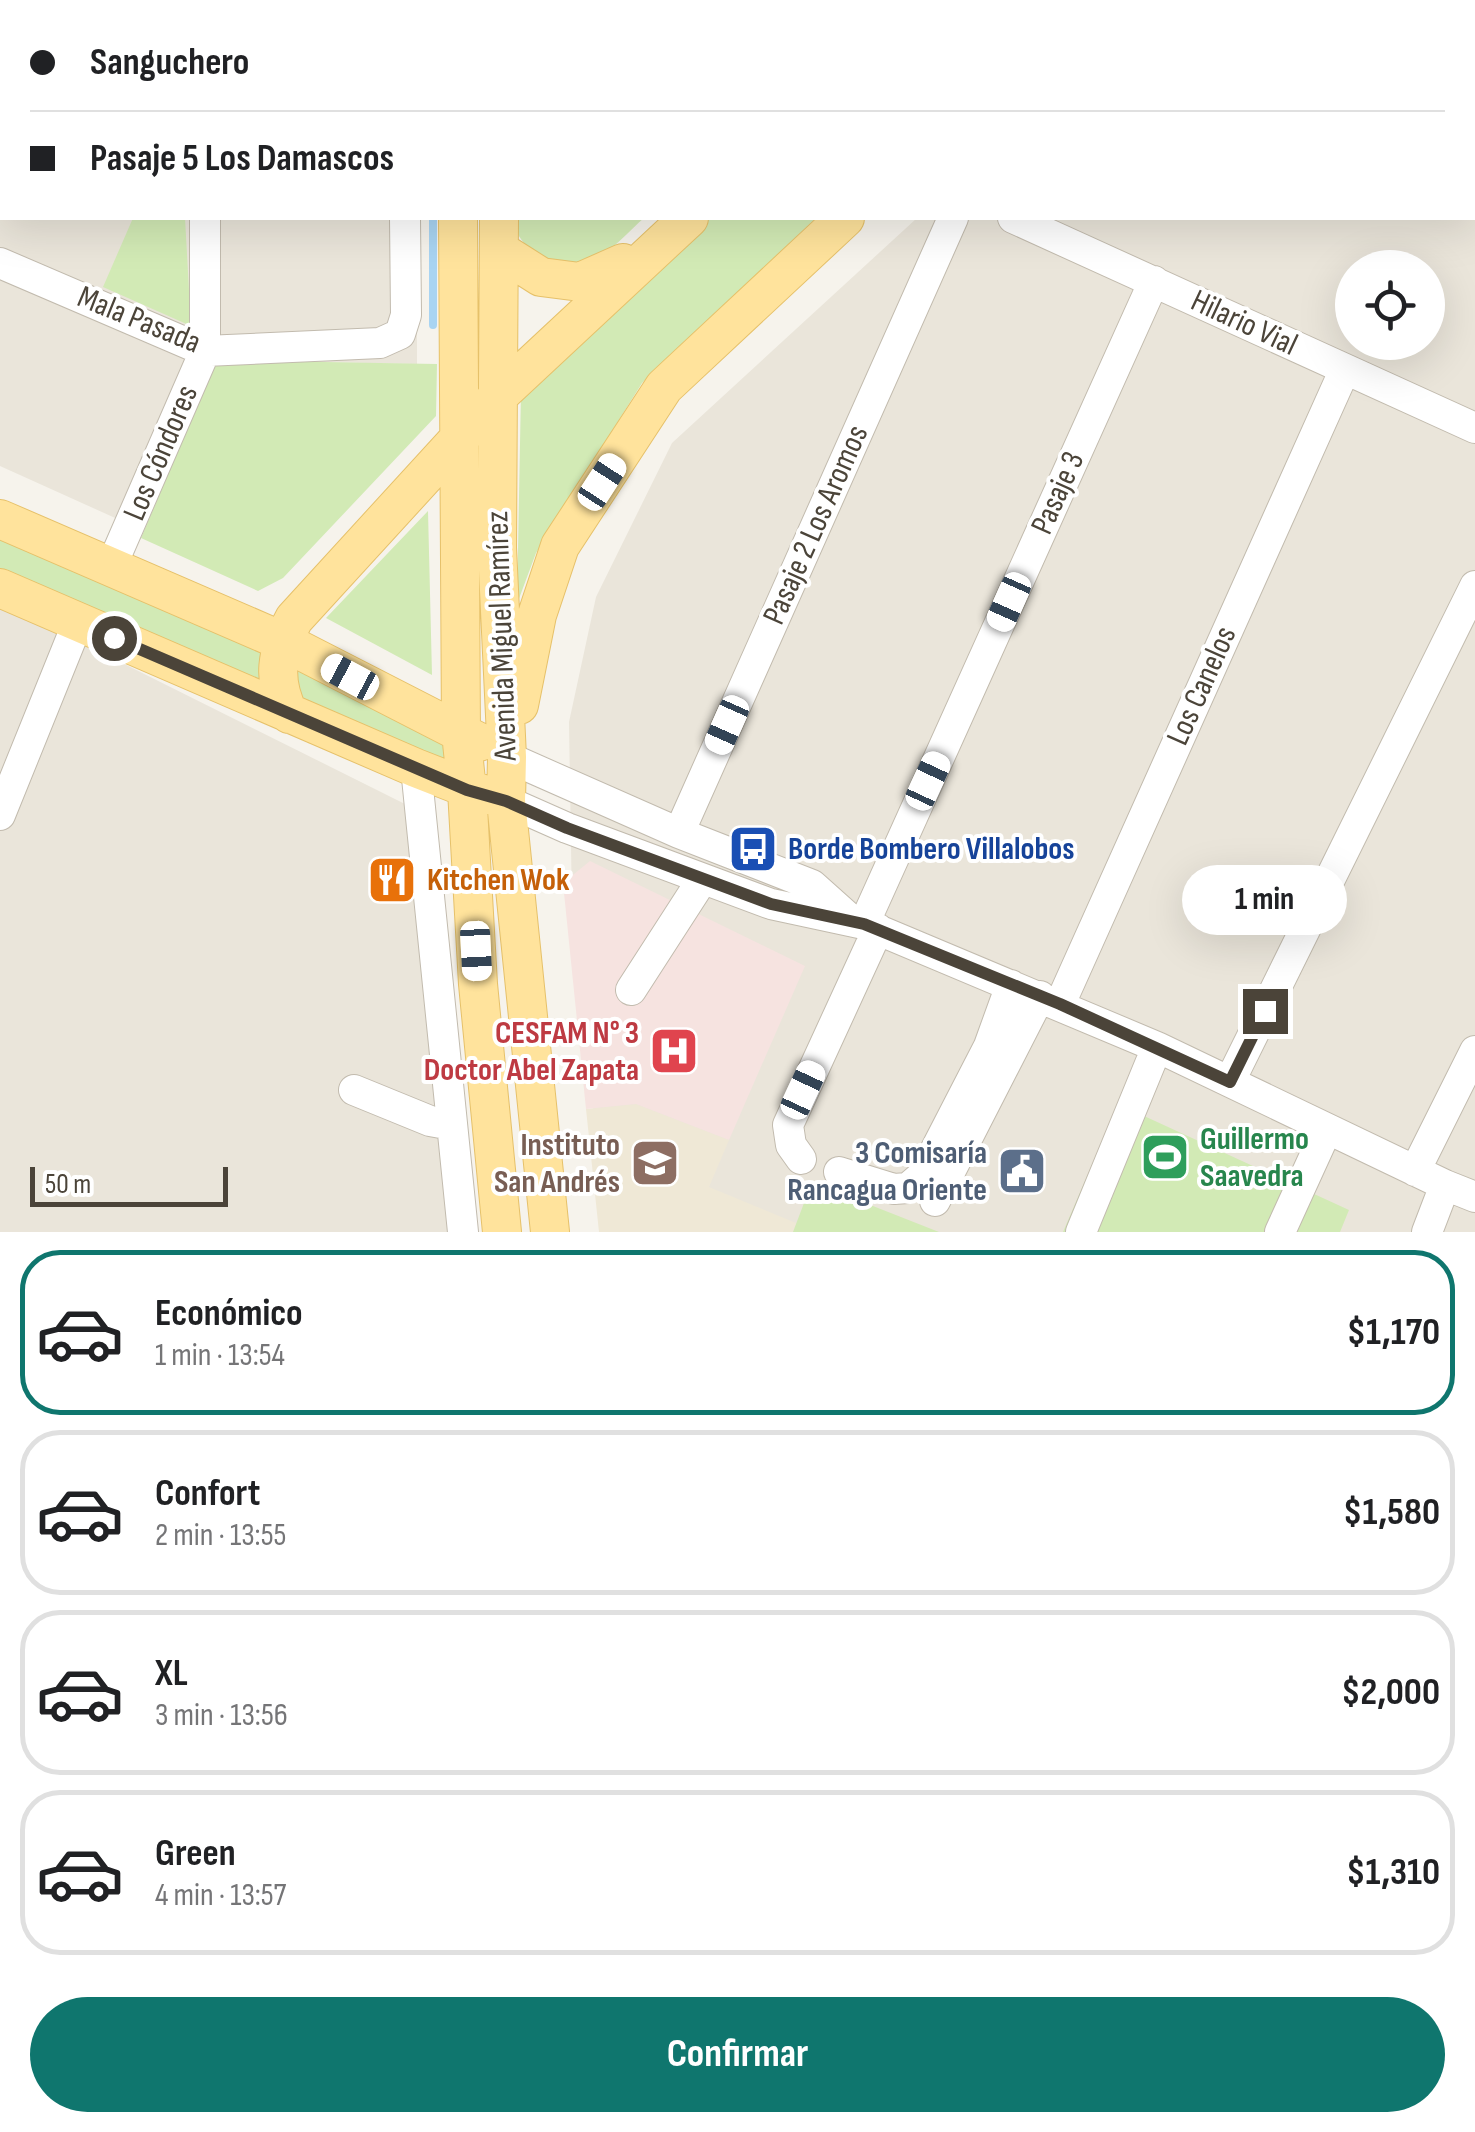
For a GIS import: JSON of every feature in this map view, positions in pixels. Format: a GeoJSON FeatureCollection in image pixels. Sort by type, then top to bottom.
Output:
{"type":"FeatureCollection","features":[{"type":"Feature","properties":{"kind":"main road","name":"Avenida Miguel Ramírez"},"geometry":{"type":"LineString","coordinates":[[458,220],[461,733],[478,984],[502,1232]]}},
{"type":"Feature","properties":{"kind":"main road"},"geometry":{"type":"LineString","coordinates":[[289,714],[276,676],[282,641],[294,619],[498,396],[686,220]]}},
{"type":"Feature","properties":{"kind":"main road"},"geometry":{"type":"LineString","coordinates":[[0,518],[282,641],[507,757],[537,616],[560,546],[664,387],[843,220]]}},
{"type":"Feature","properties":{"kind":"main road","name":"Avenida Miguel Ramírez"},"geometry":{"type":"LineString","coordinates":[[499,234],[496,548],[506,801],[550,1232]]}},
{"type":"Feature","properties":{"kind":"main road"},"geometry":{"type":"LineString","coordinates":[[499,234],[541,277],[580,282],[653,250]]}},
{"type":"Feature","properties":{"kind":"main road"},"geometry":{"type":"LineString","coordinates":[[0,588],[467,790],[506,801]]}},
{"type":"Feature","properties":{"kind":"street","name":"Los Cóndores"},"geometry":{"type":"LineString","coordinates":[[111,568],[205,350],[205,220]]}},
{"type":"Feature","properties":{"kind":"street","name":"Mala Pasada"},"geometry":{"type":"LineString","coordinates":[[0,262],[205,350],[380,344],[400,334],[406,314],[405,220]]}},
{"type":"Feature","properties":{"kind":"street","name":"Pasaje 2 Los Aromos"},"geometry":{"type":"LineString","coordinates":[[678,833],[953,220]]}},
{"type":"Feature","properties":{"kind":"street","name":"Hilario Vial"},"geometry":{"type":"LineString","coordinates":[[1017,220],[1475,428]]}},
{"type":"Feature","properties":{"kind":"street","name":"Pasaje 3"},"geometry":{"type":"LineString","coordinates":[[800,1158],[791,1145],[788,1125],[864,924],[1154,282]]}},
{"type":"Feature","properties":{"kind":"street","name":"Los Canelos"},"geometry":{"type":"LineString","coordinates":[[935,1201],[1050,1000],[1345,369]]}},
{"type":"Feature","properties":{"kind":"street"},"geometry":{"type":"LineString","coordinates":[[1230,1082],[1475,586]]}},
{"type":"Feature","properties":{"kind":"street"},"geometry":{"type":"LineString","coordinates":[[0,815],[78,622]]}},
{"type":"Feature","properties":{"kind":"street"},"geometry":{"type":"LineString","coordinates":[[507,757],[678,833],[812,885],[864,924]]}},
{"type":"Feature","properties":{"kind":"street"},"geometry":{"type":"LineString","coordinates":[[416,768],[462,1232]]}},
{"type":"Feature","properties":{"kind":"street"},"geometry":{"type":"LineString","coordinates":[[506,801],[702,880],[804,914],[864,924],[1157,1047],[1445,1186],[1475,1196]]}},
{"type":"Feature","properties":{"kind":"street"},"geometry":{"type":"LineString","coordinates":[[631,990],[702,880]]}},
{"type":"Feature","properties":{"kind":"street"},"geometry":{"type":"LineString","coordinates":[[839,1172],[894,1189],[908,1188],[922,1176],[989,1046],[1012,985]]}},
{"type":"Feature","properties":{"kind":"street"},"geometry":{"type":"LineString","coordinates":[[1081,1232],[1157,1047]]}},
{"type":"Feature","properties":{"kind":"street"},"geometry":{"type":"LineString","coordinates":[[1415,1171],[1475,1051]]}},
{"type":"Feature","properties":{"kind":"street"},"geometry":{"type":"LineString","coordinates":[[354,1090],[430,1121],[452,1125]]}},
{"type":"Feature","properties":{"kind":"street"},"geometry":{"type":"LineString","coordinates":[[1280,1232],[1326,1129]]}},
{"type":"Feature","properties":{"kind":"street"},"geometry":{"type":"LineString","coordinates":[[1427,1232],[1445,1186]]}},
{"type":"Feature","properties":{"kind":"shaded area"},"geometry":{"type":"Polygon","coordinates":[[[0,220],[417,220],[417,364],[216,360],[144,531],[0,466],[0,220]]]}},
{"type":"Feature","properties":{"kind":"shaded area"},"geometry":{"type":"Polygon","coordinates":[[[915,220],[1475,220],[1475,1232],[606,1232],[572,907],[569,722],[596,597],[672,443],[915,220]]]}},
{"type":"Feature","properties":{"kind":"shaded area"},"geometry":{"type":"Polygon","coordinates":[[[0,602],[407,805],[456,1232],[0,1232],[0,602]]]}},
{"type":"Feature","properties":{"kind":"shaded area","name":"CESFAM N° 3 Doctor Abel Zapata"},"geometry":{"type":"Polygon","coordinates":[[[590,861],[805,966],[729,1140],[636,1104],[586,1109],[563,883],[590,861]]]}},
{"type":"Feature","properties":{"kind":"shaded area","name":"Instituto San Andrés"},"geometry":{"type":"Polygon","coordinates":[[[636,1104],[729,1140],[709,1187],[796,1223],[793,1232],[599,1232],[586,1109],[636,1104]]]}},
{"type":"Feature","properties":{"kind":"green space"},"geometry":{"type":"Polygon","coordinates":[[[132,220],[185,220],[191,326],[103,287],[132,220]]]}},
{"type":"Feature","properties":{"kind":"green space"},"geometry":{"type":"Polygon","coordinates":[[[512,220],[642,220],[603,255],[569,266],[544,260],[516,231],[512,220]]]}},
{"type":"Feature","properties":{"kind":"green space"},"geometry":{"type":"Polygon","coordinates":[[[704,220],[814,220],[642,383],[536,553],[517,604],[521,391],[704,220]]]}},
{"type":"Feature","properties":{"kind":"green space"},"geometry":{"type":"Polygon","coordinates":[[[216,360],[437,364],[436,416],[283,578],[258,591],[141,538],[216,360]]]}},
{"type":"Feature","properties":{"kind":"green space"},"geometry":{"type":"Polygon","coordinates":[[[428,511],[432,675],[326,618],[428,511]]]}},
{"type":"Feature","properties":{"kind":"green space"},"geometry":{"type":"Polygon","coordinates":[[[0,534],[256,645],[448,742],[450,766],[0,575],[0,534]]]}},
{"type":"Feature","properties":{"kind":"green space","name":"Guillermo Saavedra"},"geometry":{"type":"Polygon","coordinates":[[[1118,1104],[1349,1210],[1340,1232],[1063,1232],[1118,1104]]]}},
{"type":"Feature","properties":{"kind":"green space"},"geometry":{"type":"Polygon","coordinates":[[[812,1182],[939,1232],[793,1232],[812,1182]]]}},
{"type":"Feature","properties":{"kind":"waterway"},"geometry":{"type":"LineString","coordinates":[[433,220],[433,325]]}},
{"type":"Feature","properties":{"kind":"place","name":"Borde Bombero Villalobos"},"geometry":{"type":"Point","coordinates":[753,849]}},
{"type":"Feature","properties":{"kind":"place","name":"Kitchen Wok"},"geometry":{"type":"Point","coordinates":[392,880]}},
{"type":"Feature","properties":{"kind":"place","name":"CESFAM N° 3 Doctor Abel Zapata"},"geometry":{"type":"Point","coordinates":[674,1051]}},
{"type":"Feature","properties":{"kind":"place","name":"Guillermo Saavedra"},"geometry":{"type":"Point","coordinates":[1165,1157]}},
{"type":"Feature","properties":{"kind":"place","name":"Instituto San Andrés"},"geometry":{"type":"Point","coordinates":[655,1163]}},
{"type":"Feature","properties":{"kind":"place","name":"3 Comisaría Rancagua Oriente"},"geometry":{"type":"Point","coordinates":[1022,1171]}},
{"type":"Feature","properties":{"kind":"route"},"geometry":{"type":"LineString","coordinates":[[114,638],[467,790],[506,801],[702,880],[804,914],[864,924],[1060,1004],[1230,1082],[1265,1011]]}}]}
